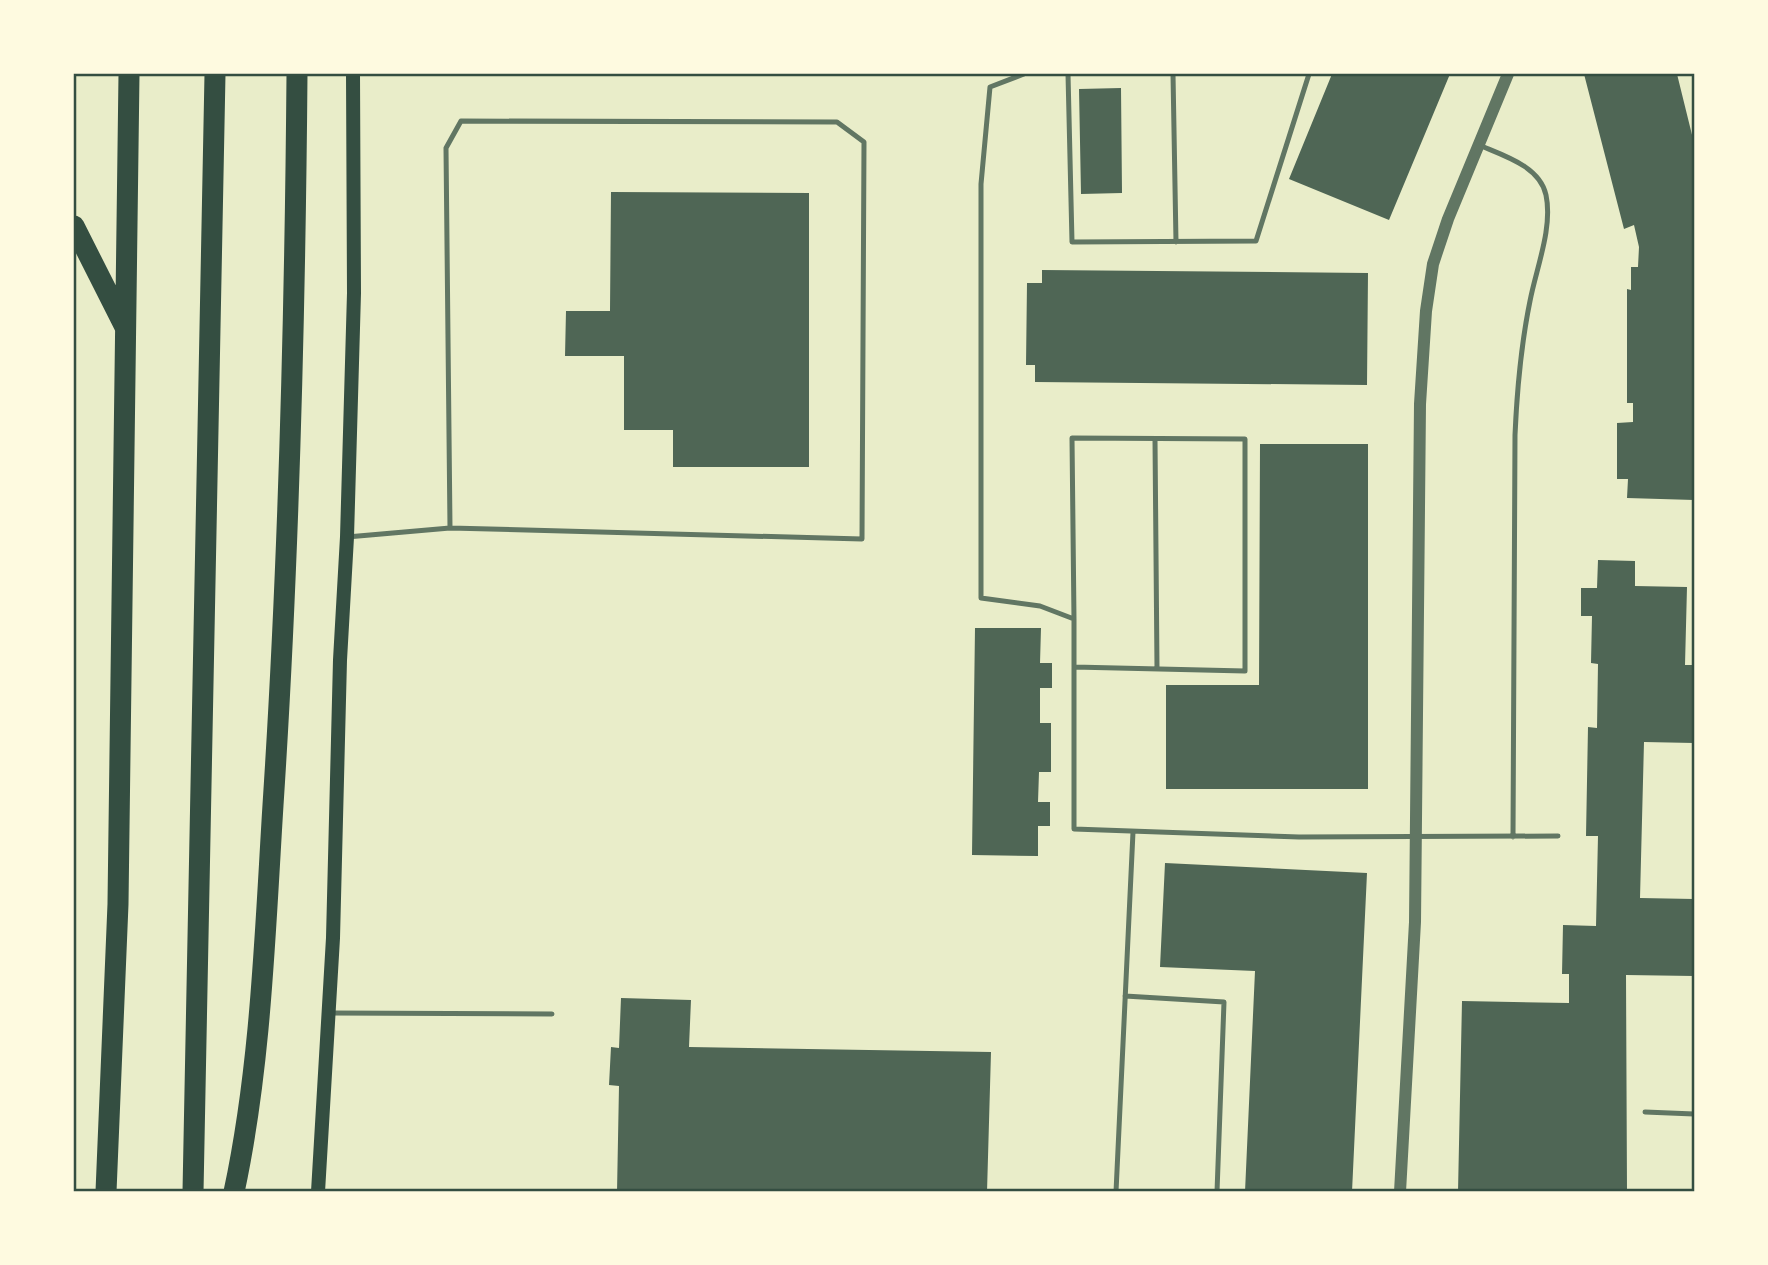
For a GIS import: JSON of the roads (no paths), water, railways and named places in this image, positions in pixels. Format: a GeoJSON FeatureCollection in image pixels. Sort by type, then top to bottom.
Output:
{"type":"FeatureCollection","features":[{"type":"Feature","properties":{"kind":"highway"},"geometry":{"type":"LineString","coordinates":[[106,1192],[118,891],[129,74]]}},
{"type":"Feature","properties":{"kind":"highway"},"geometry":{"type":"LineString","coordinates":[[193,1192],[215,74]]}},
{"type":"Feature","properties":{"kind":"highway"},"geometry":{"type":"LineString","coordinates":[[234,1192],[246,1136],[267,912],[281,676],[291,447],[297,74]]}},
{"type":"Feature","properties":{"kind":"highway"},"geometry":{"type":"LineString","coordinates":[[74,226],[126,329]]}},
{"type":"Feature","properties":{"kind":"main road"},"geometry":{"type":"LineString","coordinates":[[318,1192],[329,1013],[340,660],[348,537],[354,293],[353,74]]}},
{"type":"Feature","properties":{"kind":"street"},"geometry":{"type":"LineString","coordinates":[[1400,1192],[1417,838],[1421,366],[1433,264],[1478,144],[1508,74]]}},
{"type":"Feature","properties":{"kind":"lane"},"geometry":{"type":"LineString","coordinates":[[1024,74],[990,87],[981,184],[981,598],[1040,606],[1073,619]]}},
{"type":"Feature","properties":{"kind":"lane"},"geometry":{"type":"LineString","coordinates":[[1068,74],[1072,242],[1256,241],[1309,74]]}},
{"type":"Feature","properties":{"kind":"lane"},"geometry":{"type":"LineString","coordinates":[[1174,74],[1175,242]]}},
{"type":"Feature","properties":{"kind":"lane"},"geometry":{"type":"LineString","coordinates":[[348,537],[450,527],[862,539],[864,142],[837,122],[461,121],[446,148],[450,527]]}},
{"type":"Feature","properties":{"kind":"lane"},"geometry":{"type":"LineString","coordinates":[[1478,144],[1526,166],[1546,193],[1546,229],[1529,303],[1516,410],[1513,837]]}},
{"type":"Feature","properties":{"kind":"lane"},"geometry":{"type":"LineString","coordinates":[[1073,667],[1245,671],[1245,439],[1072,438],[1073,829],[1417,838],[1558,836]]}},
{"type":"Feature","properties":{"kind":"lane"},"geometry":{"type":"LineString","coordinates":[[1155,439],[1157,668]]}},
{"type":"Feature","properties":{"kind":"lane"},"geometry":{"type":"LineString","coordinates":[[1116,1192],[1133,832]]}},
{"type":"Feature","properties":{"kind":"lane"},"geometry":{"type":"LineString","coordinates":[[1125,996],[1224,1002],[1217,1192]]}},
{"type":"Feature","properties":{"kind":"lane"},"geometry":{"type":"LineString","coordinates":[[329,1013],[552,1014]]}},
{"type":"Feature","properties":{"kind":"lane"},"geometry":{"type":"LineString","coordinates":[[1645,1112],[1695,1114]]}}]}
